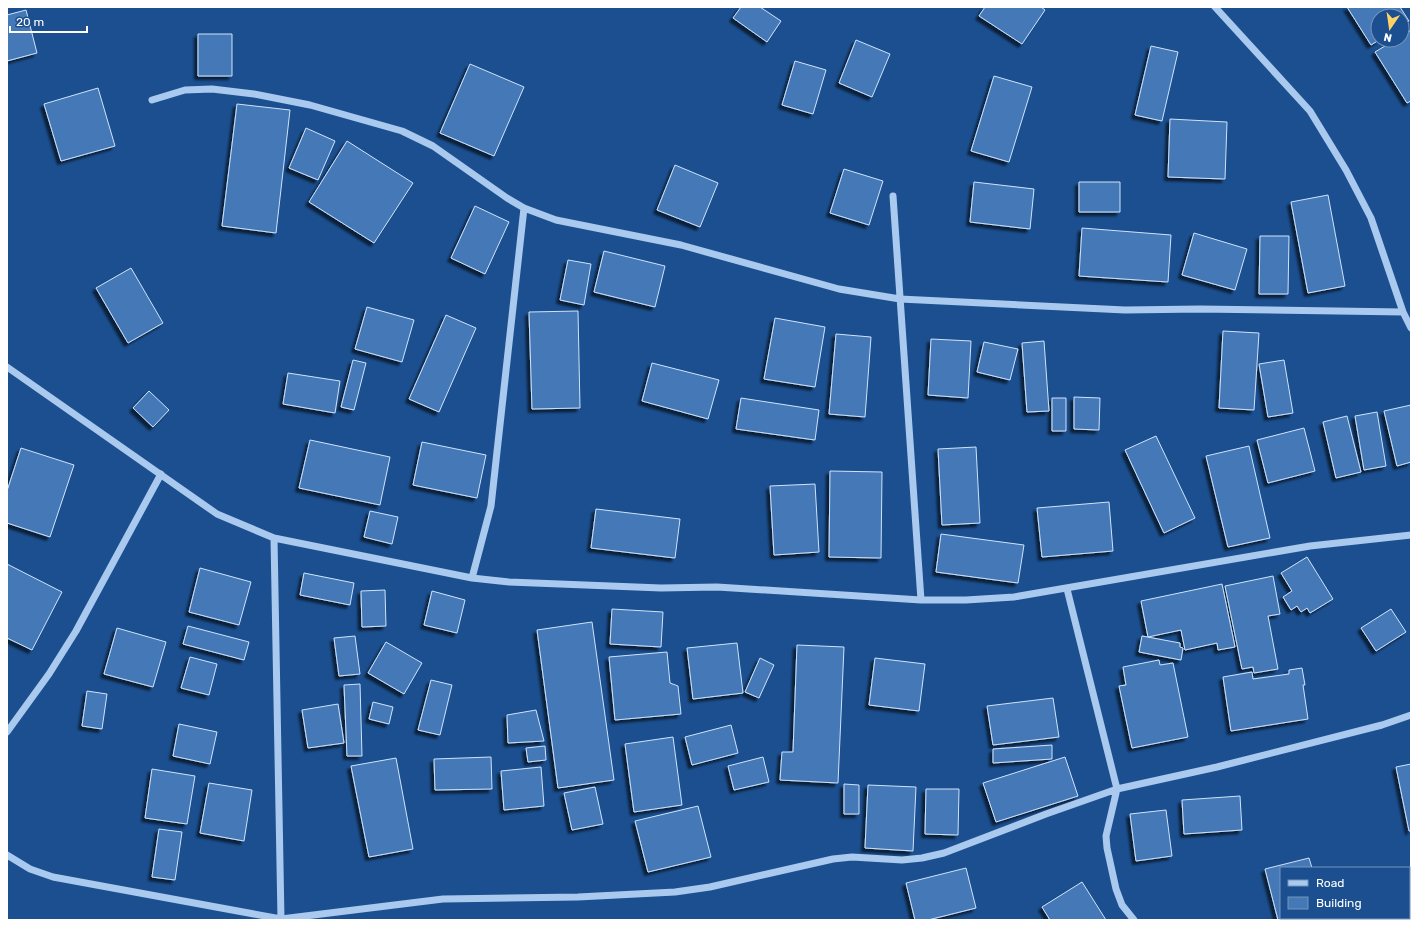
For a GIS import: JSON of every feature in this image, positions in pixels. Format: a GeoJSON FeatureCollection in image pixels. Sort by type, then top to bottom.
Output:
{"type":"FeatureCollection","features":[{"type":"Feature","properties":{"kind":"street"},"geometry":{"type":"LineString","coordinates":[[1215,7],[1310,111],[1326,137],[1346,170],[1371,218],[1403,312],[1411,328]]}},
{"type":"Feature","properties":{"kind":"street"},"geometry":{"type":"LineString","coordinates":[[152,100],[185,90],[212,89],[254,94],[310,105],[402,131],[433,146],[507,198],[524,208],[556,220],[681,246],[839,289],[900,299],[1125,310],[1200,309],[1403,312]]}},
{"type":"Feature","properties":{"kind":"street"},"geometry":{"type":"LineString","coordinates":[[893,196],[921,600]]}},
{"type":"Feature","properties":{"kind":"street"},"geometry":{"type":"LineString","coordinates":[[472,578],[491,506],[524,208]]}},
{"type":"Feature","properties":{"kind":"street"},"geometry":{"type":"LineString","coordinates":[[7,367],[217,514],[274,538],[472,578],[509,582],[661,588],[717,587],[921,600],[966,600],[1014,597],[1310,546],[1411,535]]}},
{"type":"Feature","properties":{"kind":"street"},"geometry":{"type":"LineString","coordinates":[[7,732],[49,674],[76,631],[161,474]]}},
{"type":"Feature","properties":{"kind":"street"},"geometry":{"type":"LineString","coordinates":[[274,538],[280,919]]}},
{"type":"Feature","properties":{"kind":"street"},"geometry":{"type":"LineString","coordinates":[[1067,588],[1117,789],[1106,836],[1107,848],[1116,889],[1122,905],[1134,920]]}},
{"type":"Feature","properties":{"kind":"street"},"geometry":{"type":"LineString","coordinates":[[7,855],[30,869],[53,877],[280,919],[443,899],[578,897],[676,892],[710,887],[832,859],[852,857],[902,860],[944,854],[1046,814],[1117,789],[1217,767],[1382,725],[1411,715]]}},
{"type":"Feature","properties":{"kind":"building"},"geometry":{"type":"Polygon","coordinates":[[[741,7],[760,7],[781,21],[767,42],[733,18],[741,7]]]}},
{"type":"Feature","properties":{"kind":"building"},"geometry":{"type":"Polygon","coordinates":[[[985,7],[1041,7],[1045,10],[1022,44],[979,16],[985,7]]]}},
{"type":"Feature","properties":{"kind":"building"},"geometry":{"type":"Polygon","coordinates":[[[1347,7],[1400,7],[1370,8],[1370,43],[1347,7]]]}},
{"type":"Feature","properties":{"kind":"building"},"geometry":{"type":"Polygon","coordinates":[[[26,10],[37,53],[7,61],[7,15],[26,10]]]}},
{"type":"Feature","properties":{"kind":"building"},"geometry":{"type":"Polygon","coordinates":[[[1411,30],[1411,101],[1407,103],[1375,52],[1382,48],[1410,48],[1411,30]]]}},
{"type":"Feature","properties":{"kind":"building"},"geometry":{"type":"Polygon","coordinates":[[[198,34],[232,34],[232,76],[198,76],[198,34]]]}},
{"type":"Feature","properties":{"kind":"building"},"geometry":{"type":"Polygon","coordinates":[[[856,40],[890,54],[872,97],[839,83],[856,40]]]}},
{"type":"Feature","properties":{"kind":"building"},"geometry":{"type":"Polygon","coordinates":[[[1151,46],[1178,52],[1162,121],[1135,115],[1151,46]]]}},
{"type":"Feature","properties":{"kind":"building"},"geometry":{"type":"Polygon","coordinates":[[[795,61],[826,70],[813,114],[782,105],[795,61]]]}},
{"type":"Feature","properties":{"kind":"building"},"geometry":{"type":"Polygon","coordinates":[[[470,64],[524,87],[494,156],[440,133],[470,64]]]}},
{"type":"Feature","properties":{"kind":"building"},"geometry":{"type":"Polygon","coordinates":[[[994,76],[1032,87],[1009,162],[971,151],[994,76]]]}},
{"type":"Feature","properties":{"kind":"building"},"geometry":{"type":"Polygon","coordinates":[[[98,88],[115,146],[61,161],[44,104],[98,88]]]}},
{"type":"Feature","properties":{"kind":"building"},"geometry":{"type":"Polygon","coordinates":[[[237,104],[290,110],[276,233],[222,226],[237,104]]]}},
{"type":"Feature","properties":{"kind":"building"},"geometry":{"type":"Polygon","coordinates":[[[1170,119],[1227,122],[1225,179],[1168,177],[1170,119]]]}},
{"type":"Feature","properties":{"kind":"building"},"geometry":{"type":"Polygon","coordinates":[[[306,128],[335,141],[318,180],[289,168],[306,128]]]}},
{"type":"Feature","properties":{"kind":"building"},"geometry":{"type":"Polygon","coordinates":[[[347,141],[413,183],[374,243],[309,202],[347,141]]]}},
{"type":"Feature","properties":{"kind":"building"},"geometry":{"type":"Polygon","coordinates":[[[675,165],[718,183],[700,227],[657,210],[675,165]]]}},
{"type":"Feature","properties":{"kind":"building"},"geometry":{"type":"Polygon","coordinates":[[[844,169],[883,181],[869,225],[830,213],[844,169]]]}},
{"type":"Feature","properties":{"kind":"building"},"geometry":{"type":"Polygon","coordinates":[[[974,182],[1034,189],[1030,229],[970,222],[974,182]]]}},
{"type":"Feature","properties":{"kind":"building"},"geometry":{"type":"Polygon","coordinates":[[[1079,182],[1120,182],[1120,212],[1079,212],[1079,182]]]}},
{"type":"Feature","properties":{"kind":"building"},"geometry":{"type":"Polygon","coordinates":[[[1328,195],[1345,286],[1308,293],[1291,202],[1328,195]]]}},
{"type":"Feature","properties":{"kind":"building"},"geometry":{"type":"Polygon","coordinates":[[[475,206],[509,222],[485,274],[451,258],[475,206]]]}},
{"type":"Feature","properties":{"kind":"building"},"geometry":{"type":"Polygon","coordinates":[[[1082,228],[1171,235],[1168,282],[1079,276],[1082,228]]]}},
{"type":"Feature","properties":{"kind":"building"},"geometry":{"type":"Polygon","coordinates":[[[1194,233],[1247,249],[1235,290],[1182,275],[1194,233]]]}},
{"type":"Feature","properties":{"kind":"building"},"geometry":{"type":"Polygon","coordinates":[[[1260,236],[1289,236],[1288,294],[1259,294],[1260,236]]]}},
{"type":"Feature","properties":{"kind":"building"},"geometry":{"type":"Polygon","coordinates":[[[604,251],[665,266],[655,307],[594,292],[604,251]]]}},
{"type":"Feature","properties":{"kind":"building"},"geometry":{"type":"Polygon","coordinates":[[[568,260],[591,264],[584,305],[560,300],[568,260]]]}},
{"type":"Feature","properties":{"kind":"building"},"geometry":{"type":"Polygon","coordinates":[[[131,268],[163,323],[128,343],[96,288],[131,268]]]}},
{"type":"Feature","properties":{"kind":"building"},"geometry":{"type":"Polygon","coordinates":[[[367,307],[414,320],[402,362],[355,349],[367,307]]]}},
{"type":"Feature","properties":{"kind":"building"},"geometry":{"type":"Polygon","coordinates":[[[578,311],[580,408],[532,409],[529,312],[578,311]]]}},
{"type":"Feature","properties":{"kind":"building"},"geometry":{"type":"Polygon","coordinates":[[[446,315],[476,328],[439,412],[409,399],[446,315]]]}},
{"type":"Feature","properties":{"kind":"building"},"geometry":{"type":"Polygon","coordinates":[[[775,318],[825,327],[815,387],[764,379],[775,318]]]}},
{"type":"Feature","properties":{"kind":"building"},"geometry":{"type":"Polygon","coordinates":[[[1223,331],[1259,333],[1254,410],[1219,408],[1223,331]]]}},
{"type":"Feature","properties":{"kind":"building"},"geometry":{"type":"Polygon","coordinates":[[[836,334],[871,337],[865,417],[829,414],[836,334]]]}},
{"type":"Feature","properties":{"kind":"building"},"geometry":{"type":"Polygon","coordinates":[[[931,339],[971,341],[968,398],[928,395],[931,339]]]}},
{"type":"Feature","properties":{"kind":"building"},"geometry":{"type":"Polygon","coordinates":[[[1044,341],[1049,411],[1027,412],[1022,343],[1044,341]]]}},
{"type":"Feature","properties":{"kind":"building"},"geometry":{"type":"Polygon","coordinates":[[[984,342],[1018,349],[1010,380],[977,372],[984,342]]]}},
{"type":"Feature","properties":{"kind":"building"},"geometry":{"type":"Polygon","coordinates":[[[353,360],[366,363],[354,410],[341,407],[353,360]]]}},
{"type":"Feature","properties":{"kind":"building"},"geometry":{"type":"Polygon","coordinates":[[[1284,360],[1293,413],[1268,417],[1259,364],[1284,360]]]}},
{"type":"Feature","properties":{"kind":"building"},"geometry":{"type":"Polygon","coordinates":[[[652,363],[719,380],[708,419],[642,401],[652,363]]]}},
{"type":"Feature","properties":{"kind":"building"},"geometry":{"type":"Polygon","coordinates":[[[288,373],[340,381],[335,413],[283,404],[288,373]]]}},
{"type":"Feature","properties":{"kind":"building"},"geometry":{"type":"Polygon","coordinates":[[[149,391],[169,410],[153,427],[133,408],[149,391]]]}},
{"type":"Feature","properties":{"kind":"building"},"geometry":{"type":"Polygon","coordinates":[[[1074,397],[1100,398],[1099,430],[1074,429],[1074,397]]]}},
{"type":"Feature","properties":{"kind":"building"},"geometry":{"type":"Polygon","coordinates":[[[741,398],[819,410],[815,440],[736,429],[741,398]]]}},
{"type":"Feature","properties":{"kind":"building"},"geometry":{"type":"Polygon","coordinates":[[[1052,398],[1066,398],[1066,431],[1052,431],[1052,398]]]}},
{"type":"Feature","properties":{"kind":"building"},"geometry":{"type":"Polygon","coordinates":[[[1411,405],[1411,462],[1397,466],[1384,411],[1411,405]]]}},
{"type":"Feature","properties":{"kind":"building"},"geometry":{"type":"Polygon","coordinates":[[[1377,412],[1386,466],[1364,470],[1355,416],[1377,412]]]}},
{"type":"Feature","properties":{"kind":"building"},"geometry":{"type":"Polygon","coordinates":[[[1347,416],[1361,472],[1336,478],[1323,422],[1347,416]]]}},
{"type":"Feature","properties":{"kind":"building"},"geometry":{"type":"Polygon","coordinates":[[[1304,428],[1315,471],[1268,483],[1257,440],[1304,428]]]}},
{"type":"Feature","properties":{"kind":"building"},"geometry":{"type":"Polygon","coordinates":[[[1156,436],[1195,518],[1164,533],[1125,450],[1156,436]]]}},
{"type":"Feature","properties":{"kind":"building"},"geometry":{"type":"Polygon","coordinates":[[[310,440],[390,457],[380,505],[299,488],[310,440]]]}},
{"type":"Feature","properties":{"kind":"building"},"geometry":{"type":"Polygon","coordinates":[[[422,442],[486,455],[477,498],[413,485],[422,442]]]}},
{"type":"Feature","properties":{"kind":"building"},"geometry":{"type":"Polygon","coordinates":[[[1249,446],[1270,538],[1228,547],[1206,456],[1249,446]]]}},
{"type":"Feature","properties":{"kind":"building"},"geometry":{"type":"Polygon","coordinates":[[[976,447],[980,523],[942,525],[938,449],[976,447]]]}},
{"type":"Feature","properties":{"kind":"building"},"geometry":{"type":"Polygon","coordinates":[[[21,448],[74,465],[50,537],[7,523],[7,491],[21,448]]]}},
{"type":"Feature","properties":{"kind":"building"},"geometry":{"type":"Polygon","coordinates":[[[830,471],[882,472],[881,558],[829,557],[830,471]]]}},
{"type":"Feature","properties":{"kind":"building"},"geometry":{"type":"Polygon","coordinates":[[[815,484],[819,552],[774,555],[770,486],[815,484]]]}},
{"type":"Feature","properties":{"kind":"building"},"geometry":{"type":"Polygon","coordinates":[[[1109,502],[1113,551],[1042,557],[1037,508],[1109,502]]]}},
{"type":"Feature","properties":{"kind":"building"},"geometry":{"type":"Polygon","coordinates":[[[596,509],[680,519],[675,558],[591,548],[596,509]]]}},
{"type":"Feature","properties":{"kind":"building"},"geometry":{"type":"Polygon","coordinates":[[[370,511],[398,517],[392,544],[364,537],[370,511]]]}},
{"type":"Feature","properties":{"kind":"building"},"geometry":{"type":"Polygon","coordinates":[[[941,534],[1024,545],[1018,583],[936,572],[941,534]]]}},
{"type":"Feature","properties":{"kind":"building"},"geometry":{"type":"Polygon","coordinates":[[[1307,557],[1333,599],[1310,613],[1307,608],[1301,612],[1297,606],[1291,610],[1283,597],[1292,591],[1281,573],[1307,557]]]}},
{"type":"Feature","properties":{"kind":"building"},"geometry":{"type":"Polygon","coordinates":[[[7,564],[62,592],[32,650],[7,638],[7,564]]]}},
{"type":"Feature","properties":{"kind":"building"},"geometry":{"type":"Polygon","coordinates":[[[200,568],[251,582],[239,625],[189,612],[200,568]]]}},
{"type":"Feature","properties":{"kind":"building"},"geometry":{"type":"Polygon","coordinates":[[[304,573],[354,583],[350,605],[300,595],[304,573]]]}},
{"type":"Feature","properties":{"kind":"building"},"geometry":{"type":"Polygon","coordinates":[[[1273,576],[1280,614],[1268,616],[1278,669],[1254,673],[1253,667],[1242,669],[1225,586],[1273,576]]]}},
{"type":"Feature","properties":{"kind":"building"},"geometry":{"type":"Polygon","coordinates":[[[1222,584],[1235,647],[1218,650],[1217,643],[1185,650],[1181,630],[1148,637],[1141,601],[1222,584]]]}},
{"type":"Feature","properties":{"kind":"building"},"geometry":{"type":"Polygon","coordinates":[[[385,590],[386,626],[362,627],[361,591],[385,590]]]}},
{"type":"Feature","properties":{"kind":"building"},"geometry":{"type":"Polygon","coordinates":[[[432,591],[465,600],[457,633],[424,625],[432,591]]]}},
{"type":"Feature","properties":{"kind":"building"},"geometry":{"type":"Polygon","coordinates":[[[612,609],[663,612],[661,647],[610,644],[612,609]]]}},
{"type":"Feature","properties":{"kind":"building"},"geometry":{"type":"Polygon","coordinates":[[[1391,609],[1406,632],[1376,651],[1361,628],[1391,609]]]}},
{"type":"Feature","properties":{"kind":"building"},"geometry":{"type":"Polygon","coordinates":[[[592,622],[614,780],[558,788],[537,630],[592,622]]]}},
{"type":"Feature","properties":{"kind":"building"},"geometry":{"type":"Polygon","coordinates":[[[188,626],[249,642],[244,660],[183,644],[188,626]]]}},
{"type":"Feature","properties":{"kind":"building"},"geometry":{"type":"Polygon","coordinates":[[[117,628],[166,642],[153,687],[104,674],[117,628]]]}},
{"type":"Feature","properties":{"kind":"building"},"geometry":{"type":"Polygon","coordinates":[[[355,636],[360,674],[339,676],[334,638],[355,636]]]}},
{"type":"Feature","properties":{"kind":"building"},"geometry":{"type":"Polygon","coordinates":[[[1142,636],[1180,643],[1180,647],[1183,648],[1181,660],[1139,652],[1142,636]]]}},
{"type":"Feature","properties":{"kind":"building"},"geometry":{"type":"Polygon","coordinates":[[[386,642],[422,663],[404,694],[368,673],[386,642]]]}},
{"type":"Feature","properties":{"kind":"building"},"geometry":{"type":"Polygon","coordinates":[[[737,643],[743,693],[693,699],[687,648],[737,643]]]}},
{"type":"Feature","properties":{"kind":"building"},"geometry":{"type":"Polygon","coordinates":[[[797,645],[844,647],[838,783],[780,780],[782,752],[793,752],[797,645]]]}},
{"type":"Feature","properties":{"kind":"building"},"geometry":{"type":"Polygon","coordinates":[[[667,652],[670,683],[678,686],[681,714],[615,720],[609,657],[667,652]]]}},
{"type":"Feature","properties":{"kind":"building"},"geometry":{"type":"Polygon","coordinates":[[[190,657],[217,664],[209,695],[181,688],[190,657]]]}},
{"type":"Feature","properties":{"kind":"building"},"geometry":{"type":"Polygon","coordinates":[[[760,658],[774,665],[759,698],[745,692],[760,658]]]}},
{"type":"Feature","properties":{"kind":"building"},"geometry":{"type":"Polygon","coordinates":[[[875,658],[925,664],[919,711],[869,705],[875,658]]]}},
{"type":"Feature","properties":{"kind":"building"},"geometry":{"type":"Polygon","coordinates":[[[1159,660],[1160,665],[1173,663],[1188,737],[1132,748],[1119,686],[1126,685],[1123,667],[1159,660]]]}},
{"type":"Feature","properties":{"kind":"building"},"geometry":{"type":"Polygon","coordinates":[[[1302,668],[1308,719],[1231,731],[1223,677],[1252,672],[1253,679],[1289,674],[1289,670],[1302,668]]]}},
{"type":"Feature","properties":{"kind":"building"},"geometry":{"type":"Polygon","coordinates":[[[431,680],[452,685],[440,735],[418,730],[431,680]]]}},
{"type":"Feature","properties":{"kind":"building"},"geometry":{"type":"Polygon","coordinates":[[[360,684],[362,756],[347,756],[344,685],[360,684]]]}},
{"type":"Feature","properties":{"kind":"building"},"geometry":{"type":"Polygon","coordinates":[[[87,691],[107,694],[102,729],[82,726],[87,691]]]}},
{"type":"Feature","properties":{"kind":"building"},"geometry":{"type":"Polygon","coordinates":[[[1053,698],[1059,737],[993,745],[987,706],[1053,698]]]}},
{"type":"Feature","properties":{"kind":"building"},"geometry":{"type":"Polygon","coordinates":[[[373,702],[393,707],[389,724],[369,719],[373,702]]]}},
{"type":"Feature","properties":{"kind":"building"},"geometry":{"type":"Polygon","coordinates":[[[338,704],[344,743],[308,748],[302,710],[338,704]]]}},
{"type":"Feature","properties":{"kind":"building"},"geometry":{"type":"Polygon","coordinates":[[[536,710],[544,741],[508,743],[507,715],[536,710]]]}},
{"type":"Feature","properties":{"kind":"building"},"geometry":{"type":"Polygon","coordinates":[[[179,724],[217,732],[210,764],[173,756],[179,724]]]}},
{"type":"Feature","properties":{"kind":"building"},"geometry":{"type":"Polygon","coordinates":[[[731,725],[738,753],[692,765],[685,737],[731,725]]]}},
{"type":"Feature","properties":{"kind":"building"},"geometry":{"type":"Polygon","coordinates":[[[673,737],[682,805],[634,812],[625,744],[673,737]]]}},
{"type":"Feature","properties":{"kind":"building"},"geometry":{"type":"Polygon","coordinates":[[[1052,745],[1052,759],[993,763],[993,749],[1052,745]]]}},
{"type":"Feature","properties":{"kind":"building"},"geometry":{"type":"Polygon","coordinates":[[[545,746],[546,760],[528,762],[526,748],[545,746]]]}},
{"type":"Feature","properties":{"kind":"building"},"geometry":{"type":"Polygon","coordinates":[[[491,757],[492,789],[435,790],[434,759],[491,757]]]}},
{"type":"Feature","properties":{"kind":"building"},"geometry":{"type":"Polygon","coordinates":[[[763,757],[769,782],[734,790],[728,766],[763,757]]]}},
{"type":"Feature","properties":{"kind":"building"},"geometry":{"type":"Polygon","coordinates":[[[1065,757],[1078,796],[996,822],[983,783],[1065,757]]]}},
{"type":"Feature","properties":{"kind":"building"},"geometry":{"type":"Polygon","coordinates":[[[396,758],[413,849],[369,857],[351,766],[396,758]]]}},
{"type":"Feature","properties":{"kind":"building"},"geometry":{"type":"Polygon","coordinates":[[[1411,764],[1411,831],[1409,831],[1396,767],[1411,764]]]}},
{"type":"Feature","properties":{"kind":"building"},"geometry":{"type":"Polygon","coordinates":[[[541,767],[544,806],[504,810],[501,771],[541,767]]]}},
{"type":"Feature","properties":{"kind":"building"},"geometry":{"type":"Polygon","coordinates":[[[152,769],[195,776],[187,824],[145,818],[152,769]]]}},
{"type":"Feature","properties":{"kind":"building"},"geometry":{"type":"Polygon","coordinates":[[[209,783],[252,790],[244,841],[200,833],[209,783]]]}},
{"type":"Feature","properties":{"kind":"building"},"geometry":{"type":"Polygon","coordinates":[[[844,784],[859,785],[859,814],[844,814],[844,784]]]}},
{"type":"Feature","properties":{"kind":"building"},"geometry":{"type":"Polygon","coordinates":[[[868,785],[916,787],[913,851],[865,848],[868,785]]]}},
{"type":"Feature","properties":{"kind":"building"},"geometry":{"type":"Polygon","coordinates":[[[595,787],[603,824],[572,830],[564,793],[595,787]]]}},
{"type":"Feature","properties":{"kind":"building"},"geometry":{"type":"Polygon","coordinates":[[[926,789],[959,789],[958,835],[925,834],[926,789]]]}},
{"type":"Feature","properties":{"kind":"building"},"geometry":{"type":"Polygon","coordinates":[[[1240,796],[1242,830],[1184,834],[1182,800],[1240,796]]]}},
{"type":"Feature","properties":{"kind":"building"},"geometry":{"type":"Polygon","coordinates":[[[698,806],[711,857],[648,872],[635,821],[698,806]]]}},
{"type":"Feature","properties":{"kind":"building"},"geometry":{"type":"Polygon","coordinates":[[[1166,810],[1172,856],[1136,861],[1130,814],[1166,810]]]}},
{"type":"Feature","properties":{"kind":"building"},"geometry":{"type":"Polygon","coordinates":[[[159,829],[182,832],[175,880],[152,877],[159,829]]]}},
{"type":"Feature","properties":{"kind":"building"},"geometry":{"type":"Polygon","coordinates":[[[1309,858],[1312,867],[1280,867],[1280,919],[1286,919],[1278,920],[1265,869],[1309,858]]]}},
{"type":"Feature","properties":{"kind":"building"},"geometry":{"type":"Polygon","coordinates":[[[966,868],[976,908],[928,920],[915,920],[906,883],[966,868]]]}},
{"type":"Feature","properties":{"kind":"building"},"geometry":{"type":"Polygon","coordinates":[[[1082,882],[1106,920],[1050,920],[1042,907],[1082,882]]]}}]}
